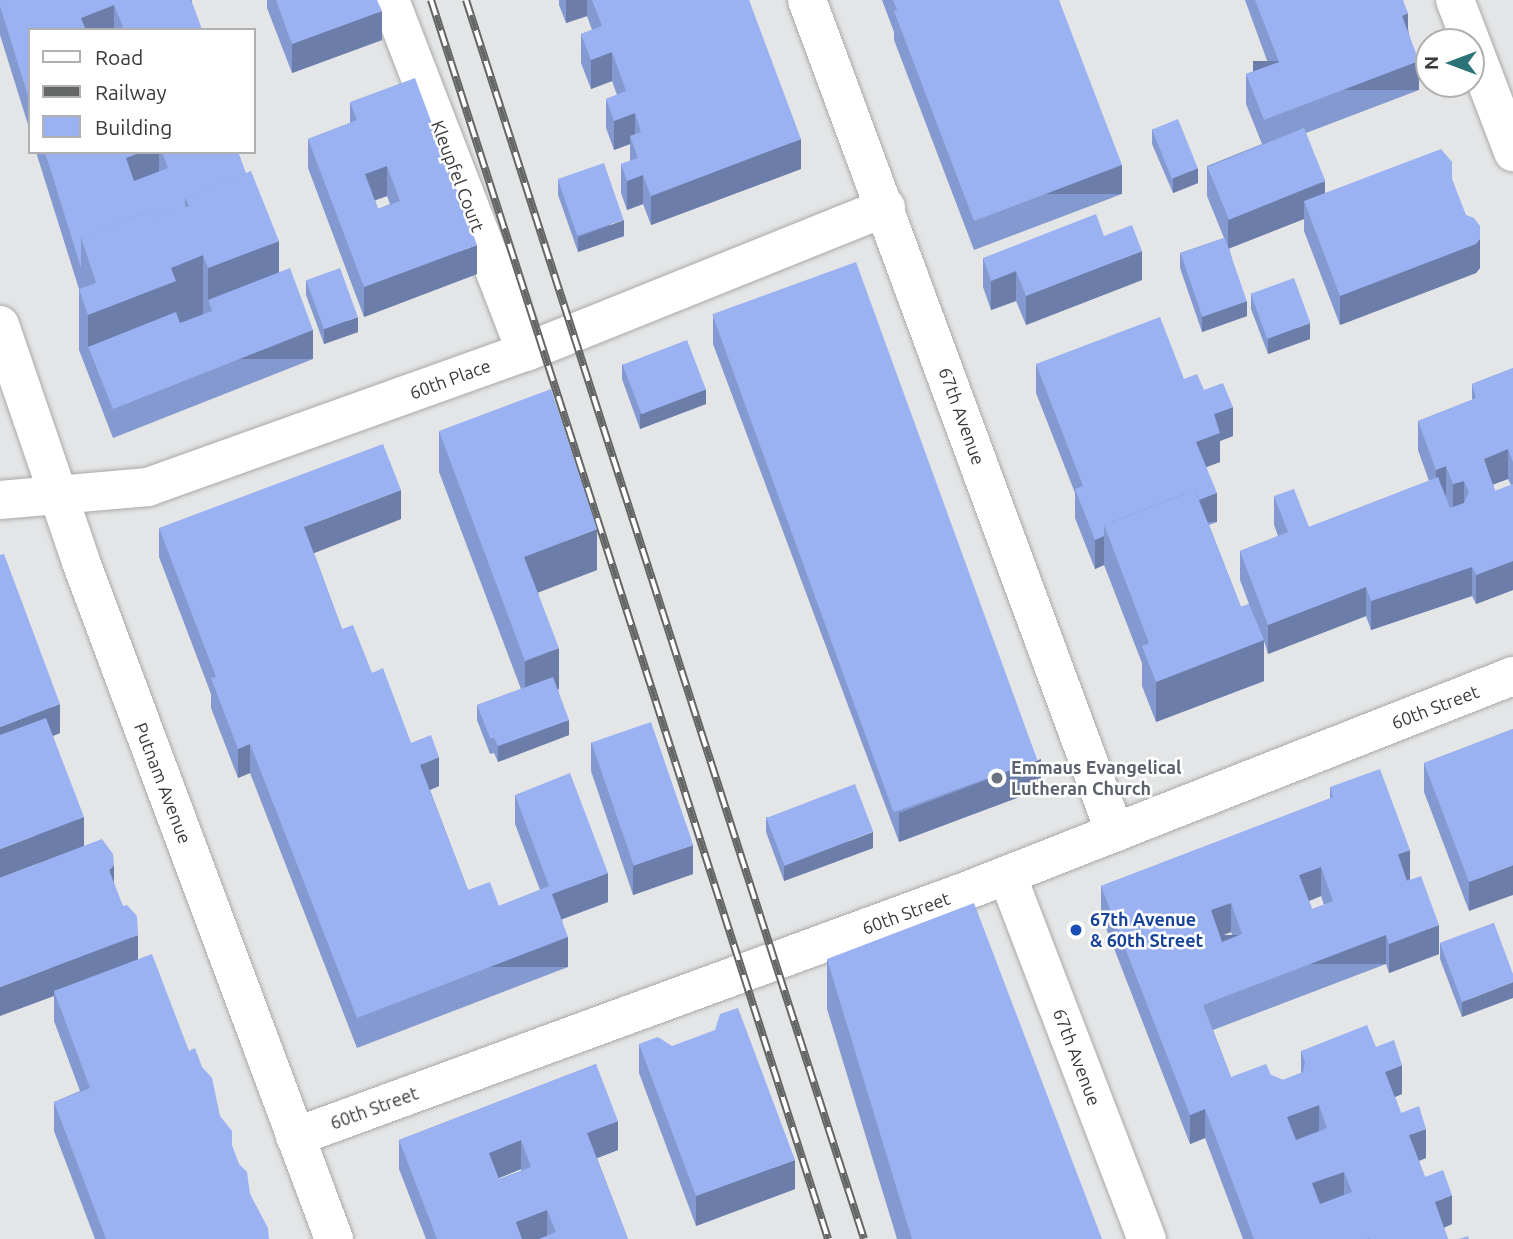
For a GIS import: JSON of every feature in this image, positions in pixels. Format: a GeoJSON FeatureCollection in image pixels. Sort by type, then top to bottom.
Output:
{"type":"FeatureCollection","features":[{"type":"Feature","properties":{"kind":"street","name":"Kleupfel Court"},"geometry":{"type":"LineString","coordinates":[[390,0],[526,352]]}},
{"type":"Feature","properties":{"kind":"street","name":"67th Avenue"},"geometry":{"type":"LineString","coordinates":[[807,0],[886,207],[1115,833]]}},
{"type":"Feature","properties":{"kind":"street"},"geometry":{"type":"LineString","coordinates":[[1455,0],[1513,152]]}},
{"type":"Feature","properties":{"kind":"street","name":"60th Place"},"geometry":{"type":"LineString","coordinates":[[0,500],[148,487],[526,352],[886,207]]}},
{"type":"Feature","properties":{"kind":"street","name":"Putnam Avenue"},"geometry":{"type":"LineString","coordinates":[[0,325],[57,495],[334,1239]]}},
{"type":"Feature","properties":{"kind":"street","name":"60th Street"},"geometry":{"type":"LineString","coordinates":[[295,1137],[1007,876],[1513,676]]}},
{"type":"Feature","properties":{"kind":"street","name":"67th Avenue"},"geometry":{"type":"LineString","coordinates":[[1007,876],[1147,1239]]}},
{"type":"Feature","properties":{"kind":"building"},"geometry":{"type":"Polygon","coordinates":[[[0,0],[191,0],[201,28],[121,28],[123,27],[114,5],[81,18],[85,28],[28,28],[28,96],[0,0]]]}},
{"type":"Feature","properties":{"kind":"building"},"geometry":{"type":"Polygon","coordinates":[[[276,0],[377,0],[382,11],[292,44],[276,0]]]}},
{"type":"Feature","properties":{"kind":"building"},"geometry":{"type":"Polygon","coordinates":[[[592,0],[749,0],[801,139],[651,196],[643,175],[627,181],[621,164],[638,158],[630,136],[641,132],[635,113],[614,121],[606,99],[626,91],[612,52],[591,60],[581,34],[602,26],[592,0]]]}},
{"type":"Feature","properties":{"kind":"building"},"geometry":{"type":"Polygon","coordinates":[[[893,0],[1059,0],[1122,165],[974,221],[894,11],[897,10],[893,0]]]}},
{"type":"Feature","properties":{"kind":"building"},"geometry":{"type":"Polygon","coordinates":[[[1255,0],[1403,0],[1408,13],[1402,16],[1415,50],[1415,63],[1264,120],[1246,74],[1279,62],[1255,0]]]}},
{"type":"Feature","properties":{"kind":"building"},"geometry":{"type":"Polygon","coordinates":[[[415,78],[477,245],[364,287],[308,139],[357,120],[350,102],[415,78]],[[387,166],[365,174],[378,209],[400,201],[387,166]]]}},
{"type":"Feature","properties":{"kind":"building"},"geometry":{"type":"Polygon","coordinates":[[[1178,119],[1198,168],[1172,179],[1152,129],[1178,119]]]}},
{"type":"Feature","properties":{"kind":"building"},"geometry":{"type":"Polygon","coordinates":[[[1304,128],[1325,181],[1229,220],[1208,167],[1304,128]]]}},
{"type":"Feature","properties":{"kind":"building"},"geometry":{"type":"Polygon","coordinates":[[[1441,149],[1452,162],[1452,179],[1466,215],[1474,218],[1480,226],[1480,239],[1476,244],[1340,296],[1304,201],[1441,149]]]}},
{"type":"Feature","properties":{"kind":"building"},"geometry":{"type":"Polygon","coordinates":[[[46,154],[136,154],[126,158],[134,181],[168,168],[163,154],[239,154],[246,173],[185,197],[185,208],[155,219],[151,210],[81,237],[81,268],[46,154]]]}},
{"type":"Feature","properties":{"kind":"building"},"geometry":{"type":"Polygon","coordinates":[[[604,163],[624,220],[577,236],[558,179],[604,163]]]}},
{"type":"Feature","properties":{"kind":"building"},"geometry":{"type":"Polygon","coordinates":[[[251,171],[279,241],[208,268],[203,255],[171,268],[176,281],[88,315],[79,289],[96,283],[81,237],[151,210],[155,219],[189,206],[185,197],[251,171]]]}},
{"type":"Feature","properties":{"kind":"building"},"geometry":{"type":"Polygon","coordinates":[[[1096,214],[1104,236],[1132,225],[1142,251],[1026,296],[1016,271],[991,281],[983,258],[1096,214]]]}},
{"type":"Feature","properties":{"kind":"building"},"geometry":{"type":"Polygon","coordinates":[[[1225,238],[1247,301],[1202,317],[1181,253],[1225,238]]]}},
{"type":"Feature","properties":{"kind":"building"},"geometry":{"type":"Polygon","coordinates":[[[856,262],[1037,760],[893,812],[712,314],[856,262]]]}},
{"type":"Feature","properties":{"kind":"building"},"geometry":{"type":"Polygon","coordinates":[[[290,268],[313,330],[113,409],[88,347],[176,312],[180,323],[212,311],[208,300],[290,268]]]}},
{"type":"Feature","properties":{"kind":"building"},"geometry":{"type":"Polygon","coordinates":[[[340,268],[358,317],[324,329],[306,280],[340,268]]]}},
{"type":"Feature","properties":{"kind":"building"},"geometry":{"type":"Polygon","coordinates":[[[1294,278],[1310,323],[1267,339],[1251,294],[1294,278]]]}},
{"type":"Feature","properties":{"kind":"building"},"geometry":{"type":"Polygon","coordinates":[[[1160,317],[1184,379],[1197,374],[1204,390],[1223,383],[1233,407],[1214,414],[1220,433],[1196,442],[1217,493],[1199,500],[1195,490],[1104,525],[1104,536],[1095,540],[1075,489],[1083,486],[1036,364],[1160,317]]]}},
{"type":"Feature","properties":{"kind":"building"},"geometry":{"type":"Polygon","coordinates":[[[687,340],[706,389],[642,414],[623,365],[687,340]]]}},
{"type":"Feature","properties":{"kind":"building"},"geometry":{"type":"Polygon","coordinates":[[[1513,368],[1513,462],[1508,449],[1484,459],[1495,491],[1513,484],[1513,561],[1476,575],[1472,567],[1371,601],[1366,587],[1268,625],[1240,551],[1288,532],[1274,496],[1294,489],[1309,527],[1438,477],[1450,508],[1464,503],[1469,492],[1464,481],[1453,484],[1446,466],[1436,470],[1418,421],[1476,398],[1472,384],[1513,368]]]}},
{"type":"Feature","properties":{"kind":"building"},"geometry":{"type":"Polygon","coordinates":[[[551,389],[597,529],[524,557],[559,648],[525,661],[439,431],[551,389]]]}},
{"type":"Feature","properties":{"kind":"building"},"geometry":{"type":"Polygon","coordinates":[[[383,444],[401,490],[304,527],[342,629],[353,625],[372,673],[383,668],[411,743],[431,735],[439,757],[420,765],[468,890],[490,882],[499,906],[549,886],[515,795],[570,773],[608,873],[552,894],[568,937],[357,1018],[250,744],[238,749],[211,678],[216,677],[159,528],[383,444]]]}},
{"type":"Feature","properties":{"kind":"building"},"geometry":{"type":"Polygon","coordinates":[[[1195,490],[1241,607],[1249,604],[1264,640],[1156,682],[1142,646],[1149,643],[1104,525],[1195,490]]]}},
{"type":"Feature","properties":{"kind":"building"},"geometry":{"type":"Polygon","coordinates":[[[4,554],[60,704],[0,727],[0,555],[4,554]]]}},
{"type":"Feature","properties":{"kind":"building"},"geometry":{"type":"Polygon","coordinates":[[[553,677],[569,720],[498,746],[494,738],[490,738],[477,705],[553,677]]]}},
{"type":"Feature","properties":{"kind":"building"},"geometry":{"type":"Polygon","coordinates":[[[46,718],[84,817],[0,849],[0,735],[46,718]]]}},
{"type":"Feature","properties":{"kind":"building"},"geometry":{"type":"Polygon","coordinates":[[[651,722],[693,845],[634,865],[591,743],[651,722]]]}},
{"type":"Feature","properties":{"kind":"building"},"geometry":{"type":"Polygon","coordinates":[[[1513,729],[1513,865],[1469,882],[1424,763],[1513,729]]]}},
{"type":"Feature","properties":{"kind":"building"},"geometry":{"type":"Polygon","coordinates":[[[1380,769],[1410,850],[1398,854],[1407,881],[1421,876],[1439,925],[1389,944],[1386,935],[1203,1005],[1231,1077],[1266,1064],[1271,1075],[1283,1080],[1303,1072],[1305,1062],[1301,1051],[1367,1025],[1376,1047],[1394,1040],[1402,1065],[1385,1072],[1401,1113],[1419,1106],[1426,1129],[1409,1135],[1425,1177],[1443,1170],[1452,1195],[1435,1202],[1448,1239],[1254,1239],[1205,1109],[1190,1115],[1101,886],[1333,797],[1330,787],[1380,769]],[[1321,867],[1299,875],[1312,909],[1333,901],[1321,867]],[[1231,903],[1211,910],[1222,942],[1242,934],[1231,903]],[[1319,1105],[1287,1117],[1296,1140],[1327,1128],[1319,1105]],[[1344,1172],[1312,1183],[1320,1204],[1352,1192],[1344,1172]]]}},
{"type":"Feature","properties":{"kind":"building"},"geometry":{"type":"Polygon","coordinates":[[[855,784],[873,832],[785,866],[766,818],[855,784]]]}},
{"type":"Feature","properties":{"kind":"building"},"geometry":{"type":"Polygon","coordinates":[[[102,839],[113,854],[114,865],[109,870],[123,906],[127,905],[137,916],[138,935],[0,987],[0,878],[102,839]]]}},
{"type":"Feature","properties":{"kind":"building"},"geometry":{"type":"Polygon","coordinates":[[[974,903],[1102,1239],[912,1239],[827,959],[974,903]]]}},
{"type":"Feature","properties":{"kind":"building"},"geometry":{"type":"Polygon","coordinates":[[[1494,923],[1513,974],[1513,982],[1462,1002],[1440,943],[1494,923]]]}},
{"type":"Feature","properties":{"kind":"building"},"geometry":{"type":"Polygon","coordinates":[[[152,954],[189,1051],[195,1048],[202,1067],[212,1078],[220,1116],[232,1131],[232,1145],[239,1164],[247,1172],[250,1194],[268,1228],[269,1239],[106,1239],[54,1102],[90,1088],[54,991],[152,954]]]}},
{"type":"Feature","properties":{"kind":"building"},"geometry":{"type":"Polygon","coordinates":[[[738,1008],[795,1160],[696,1196],[639,1044],[658,1037],[672,1046],[715,1030],[720,1014],[738,1008]]]}},
{"type":"Feature","properties":{"kind":"building"},"geometry":{"type":"Polygon","coordinates":[[[596,1064],[618,1121],[587,1133],[628,1239],[539,1239],[556,1232],[547,1210],[516,1222],[522,1239],[437,1239],[399,1140],[596,1064]],[[521,1140],[489,1153],[499,1179],[531,1167],[521,1140]]]}},
{"type":"Feature","properties":{"kind":"railway"},"geometry":{"type":"LineString","coordinates":[[431,0],[828,1239]]}},
{"type":"Feature","properties":{"kind":"railway"},"geometry":{"type":"LineString","coordinates":[[466,0],[864,1239]]}},
{"type":"Feature","properties":{"kind":"place","name":"Emmaus Evangelical Lutheran Church"},"geometry":{"type":"Point","coordinates":[997,778]}},
{"type":"Feature","properties":{"kind":"place","name":"67th Avenue & 60th Street"},"geometry":{"type":"Point","coordinates":[1076,930]}}]}
